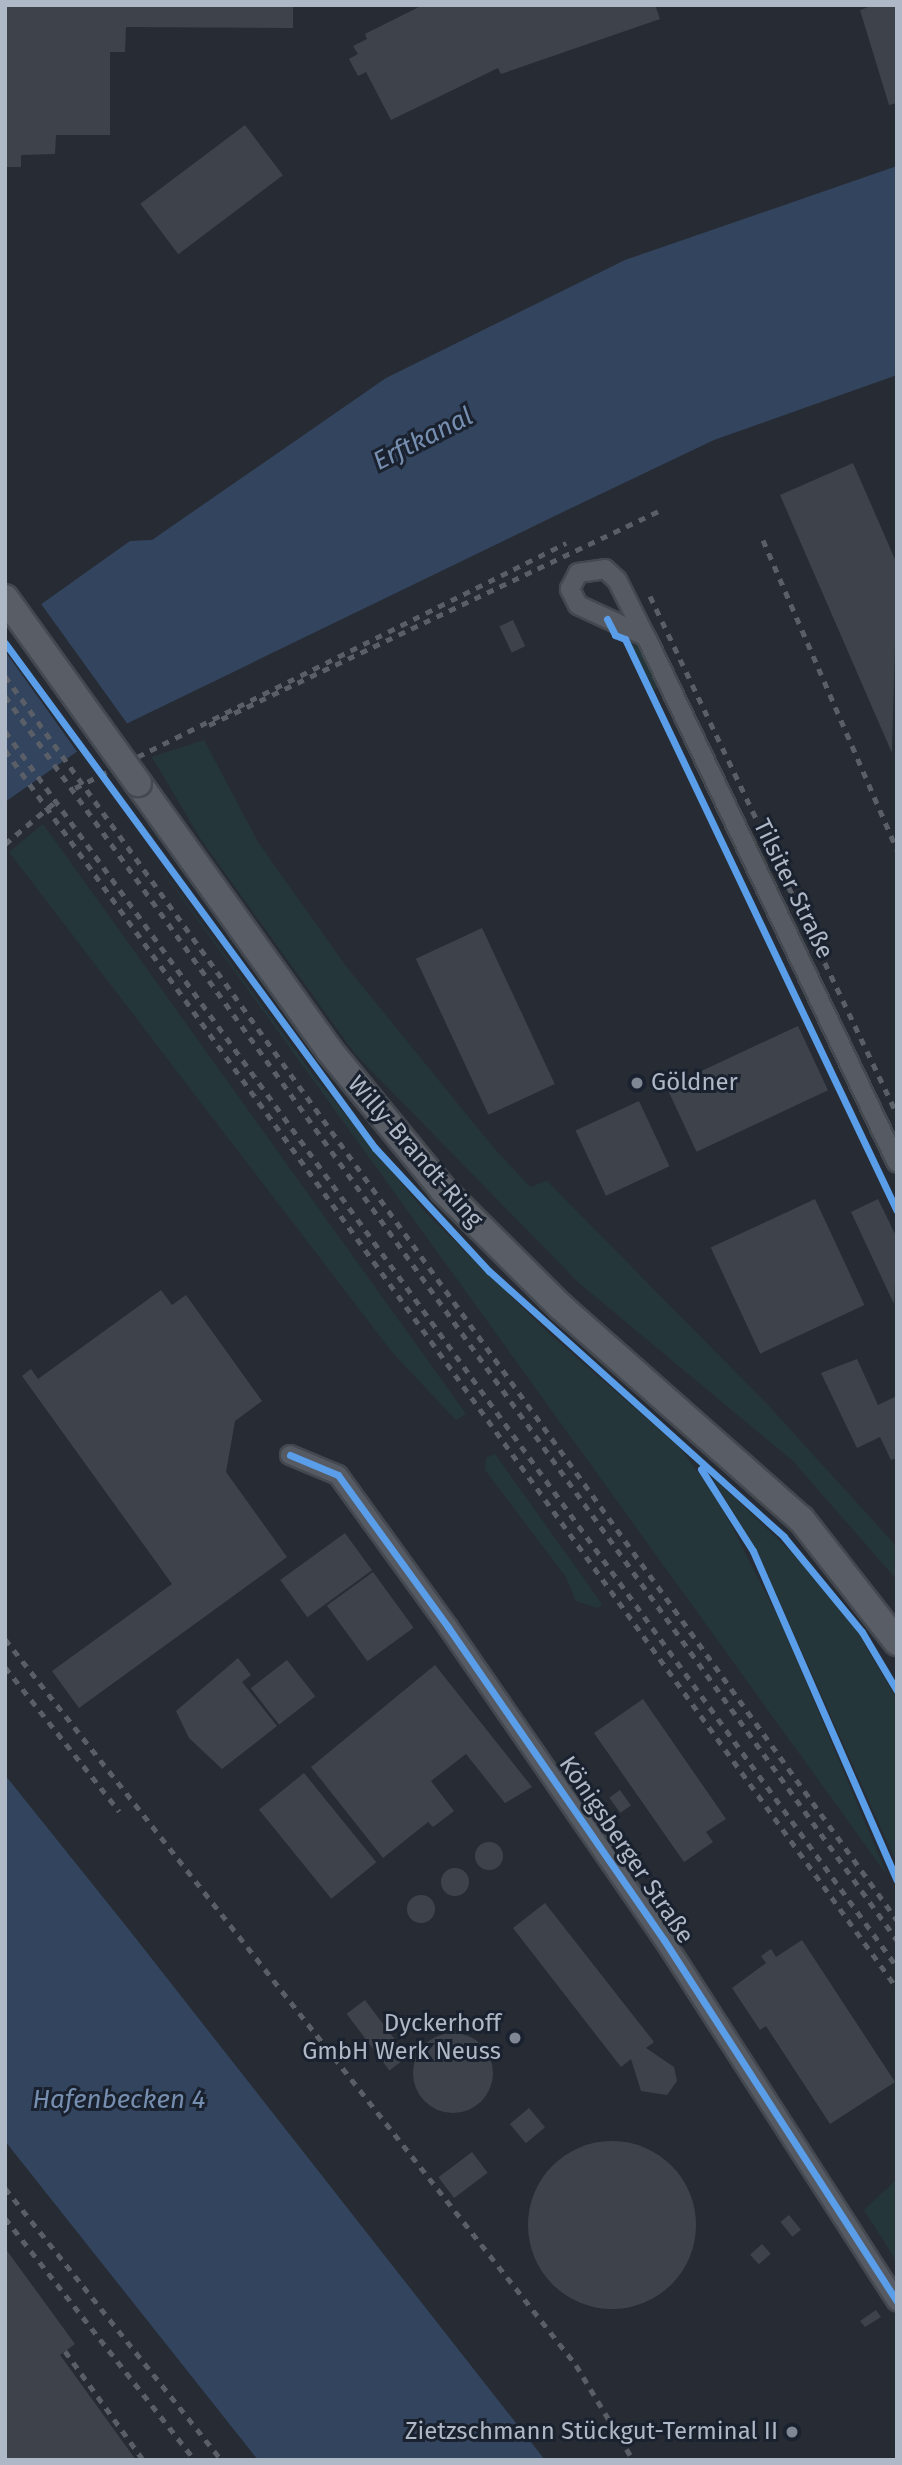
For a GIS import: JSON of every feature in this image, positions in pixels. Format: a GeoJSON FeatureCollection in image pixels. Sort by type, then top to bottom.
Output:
{"type":"FeatureCollection","features":[{"type":"Feature","properties":{"kind":"main road","name":"Willy-Brandt-Ring"},"geometry":{"type":"LineString","coordinates":[[5,598],[329,1050],[443,1190],[561,1307],[801,1519],[890,1624],[897,1642]]}},
{"type":"Feature","properties":{"kind":"street","name":"Tilsiter Straße"},"geometry":{"type":"LineString","coordinates":[[645,636],[897,1163]]}},
{"type":"Feature","properties":{"kind":"street","name":"Königsberger Straße"},"geometry":{"type":"LineString","coordinates":[[290,1455],[338,1475],[440,1616],[664,1940],[897,2301]]}},
{"type":"Feature","properties":{"kind":"shaded area"},"geometry":{"type":"Polygon","coordinates":[[[630,642],[641,649],[661,687],[654,690],[630,642]]]}},
{"type":"Feature","properties":{"kind":"shaded area"},"geometry":{"type":"Polygon","coordinates":[[[204,740],[258,842],[345,965],[493,1147],[530,1187],[547,1181],[767,1404],[897,1547],[897,1580],[793,1461],[579,1283],[355,1054],[202,841],[152,757],[204,740]]]}},
{"type":"Feature","properties":{"kind":"shaded area"},"geometry":{"type":"Polygon","coordinates":[[[127,822],[315,1077],[425,1212],[545,1330],[679,1447],[716,1496],[782,1625],[887,1875],[127,822]]]}},
{"type":"Feature","properties":{"kind":"shaded area"},"geometry":{"type":"Polygon","coordinates":[[[43,824],[466,1414],[456,1420],[392,1352],[9,852],[43,824]]]}},
{"type":"Feature","properties":{"kind":"shaded area"},"geometry":{"type":"Polygon","coordinates":[[[495,1454],[602,1604],[598,1608],[576,1601],[566,1577],[485,1470],[486,1458],[495,1454]]]}},
{"type":"Feature","properties":{"kind":"shaded area"},"geometry":{"type":"Polygon","coordinates":[[[710,1474],[813,1573],[854,1626],[897,1700],[897,1864],[758,1553],[710,1474]]]}},
{"type":"Feature","properties":{"kind":"shaded area"},"geometry":{"type":"Polygon","coordinates":[[[897,2179],[897,2262],[864,2210],[897,2179]]]}},
{"type":"Feature","properties":{"kind":"water","name":"Erftkanal"},"geometry":{"type":"Polygon","coordinates":[[[897,166],[897,375],[714,440],[565,511],[95,739],[5,802],[5,630],[130,541],[152,540],[386,378],[625,260],[897,166]]]}},
{"type":"Feature","properties":{"kind":"water","name":"Hafenbecken 4"},"geometry":{"type":"Polygon","coordinates":[[[5,1775],[545,2460],[258,2460],[5,2141],[5,1775]]]}},
{"type":"Feature","properties":{"kind":"pier"},"geometry":{"type":"Polygon","coordinates":[[[39,601],[129,726],[78,753],[5,651],[5,625],[39,601]]]}},
{"type":"Feature","properties":{"kind":"building"},"geometry":{"type":"Polygon","coordinates":[[[5,5],[293,5],[293,28],[126,27],[125,52],[110,52],[110,135],[56,135],[55,154],[21,155],[21,167],[5,167],[5,5]]]}},
{"type":"Feature","properties":{"kind":"building"},"geometry":{"type":"Polygon","coordinates":[[[423,5],[655,5],[660,19],[501,74],[498,68],[391,120],[366,72],[358,76],[349,59],[358,54],[353,46],[367,39],[365,34],[423,5]]]}},
{"type":"Feature","properties":{"kind":"building"},"geometry":{"type":"Polygon","coordinates":[[[874,5],[897,5],[897,103],[889,105],[860,10],[874,5]]]}},
{"type":"Feature","properties":{"kind":"building"},"geometry":{"type":"Polygon","coordinates":[[[245,125],[283,175],[178,254],[140,204],[245,125]]]}},
{"type":"Feature","properties":{"kind":"building"},"geometry":{"type":"Polygon","coordinates":[[[853,463],[897,564],[892,753],[780,495],[853,463]]]}},
{"type":"Feature","properties":{"kind":"building"},"geometry":{"type":"Polygon","coordinates":[[[513,620],[525,646],[512,653],[499,626],[513,620]]]}},
{"type":"Feature","properties":{"kind":"building"},"geometry":{"type":"Polygon","coordinates":[[[482,928],[555,1084],[489,1115],[416,959],[482,928]]]}},
{"type":"Feature","properties":{"kind":"building"},"geometry":{"type":"Polygon","coordinates":[[[798,1026],[828,1090],[697,1152],[667,1087],[798,1026]]]}},
{"type":"Feature","properties":{"kind":"building"},"geometry":{"type":"Polygon","coordinates":[[[639,1101],[669,1166],[606,1196],[576,1131],[639,1101]]]}},
{"type":"Feature","properties":{"kind":"building"},"geometry":{"type":"Polygon","coordinates":[[[815,1199],[864,1305],[760,1354],[711,1248],[815,1199]]]}},
{"type":"Feature","properties":{"kind":"building"},"geometry":{"type":"Polygon","coordinates":[[[878,1199],[897,1238],[894,1304],[851,1212],[878,1199]]]}},
{"type":"Feature","properties":{"kind":"building"},"geometry":{"type":"Polygon","coordinates":[[[161,1290],[172,1305],[186,1295],[262,1401],[235,1421],[226,1472],[287,1557],[79,1708],[52,1671],[172,1584],[22,1376],[31,1369],[38,1379],[161,1290]]]}},
{"type":"Feature","properties":{"kind":"building"},"geometry":{"type":"Polygon","coordinates":[[[857,1359],[878,1405],[897,1396],[897,1458],[891,1460],[880,1437],[857,1448],[821,1373],[857,1359]]]}},
{"type":"Feature","properties":{"kind":"building"},"geometry":{"type":"Polygon","coordinates":[[[345,1533],[372,1570],[307,1617],[280,1580],[345,1533]]]}},
{"type":"Feature","properties":{"kind":"building"},"geometry":{"type":"Polygon","coordinates":[[[373,1572],[414,1628],[367,1661],[327,1606],[373,1572]]]}},
{"type":"Feature","properties":{"kind":"building"},"geometry":{"type":"Polygon","coordinates":[[[238,1658],[251,1675],[242,1682],[277,1726],[222,1769],[189,1738],[176,1711],[238,1658]]]}},
{"type":"Feature","properties":{"kind":"building"},"geometry":{"type":"Polygon","coordinates":[[[287,1660],[315,1696],[279,1725],[251,1688],[287,1660]]]}},
{"type":"Feature","properties":{"kind":"building"},"geometry":{"type":"Polygon","coordinates":[[[435,1665],[532,1787],[505,1803],[466,1754],[431,1781],[454,1811],[433,1827],[428,1822],[383,1858],[311,1767],[435,1665]]]}},
{"type":"Feature","properties":{"kind":"building"},"geometry":{"type":"Polygon","coordinates":[[[643,1699],[726,1819],[706,1832],[713,1842],[684,1862],[594,1733],[643,1699]]]}},
{"type":"Feature","properties":{"kind":"building"},"geometry":{"type":"Polygon","coordinates":[[[304,1773],[376,1862],[331,1899],[259,1810],[304,1773]]]}},
{"type":"Feature","properties":{"kind":"building"},"geometry":{"type":"Polygon","coordinates":[[[620,1790],[631,1806],[620,1813],[609,1797],[620,1790]]]}},
{"type":"Feature","properties":{"kind":"building"},"geometry":{"type":"Polygon","coordinates":[[[489,1842],[499,1846],[503,1856],[499,1866],[489,1870],[479,1866],[475,1856],[479,1846],[489,1842]]]}},
{"type":"Feature","properties":{"kind":"building"},"geometry":{"type":"Polygon","coordinates":[[[455,1868],[465,1872],[469,1882],[465,1892],[455,1896],[445,1892],[441,1882],[445,1872],[455,1868]]]}},
{"type":"Feature","properties":{"kind":"building"},"geometry":{"type":"Polygon","coordinates":[[[421,1895],[431,1899],[435,1909],[431,1919],[421,1923],[411,1919],[407,1909],[411,1899],[421,1895]]]}},
{"type":"Feature","properties":{"kind":"building"},"geometry":{"type":"Polygon","coordinates":[[[545,1903],[654,2042],[646,2048],[674,2067],[677,2081],[667,2095],[641,2091],[631,2059],[621,2067],[513,1928],[545,1903]]]}},
{"type":"Feature","properties":{"kind":"building"},"geometry":{"type":"Polygon","coordinates":[[[802,1940],[895,2082],[830,2124],[766,2026],[760,2030],[732,1988],[766,1963],[761,1956],[771,1949],[776,1957],[802,1940]]]}},
{"type":"Feature","properties":{"kind":"building"},"geometry":{"type":"Polygon","coordinates":[[[365,2000],[408,2057],[389,2071],[347,2014],[365,2000]]]}},
{"type":"Feature","properties":{"kind":"building"},"geometry":{"type":"Polygon","coordinates":[[[445,2033],[461,2033],[482,2044],[493,2065],[493,2081],[482,2102],[461,2113],[445,2113],[431,2107],[419,2095],[413,2081],[413,2065],[419,2051],[431,2039],[445,2033]]]}},
{"type":"Feature","properties":{"kind":"building"},"geometry":{"type":"Polygon","coordinates":[[[529,2108],[545,2127],[526,2143],[510,2124],[529,2108]]]}},
{"type":"Feature","properties":{"kind":"building"},"geometry":{"type":"Polygon","coordinates":[[[612,2141],[644,2148],[671,2166],[689,2193],[696,2225],[689,2257],[671,2284],[644,2302],[612,2309],[580,2302],[553,2284],[535,2257],[528,2225],[535,2193],[553,2166],[580,2148],[612,2141]]]}},
{"type":"Feature","properties":{"kind":"building"},"geometry":{"type":"Polygon","coordinates":[[[472,2152],[488,2173],[454,2198],[438,2177],[472,2152]]]}},
{"type":"Feature","properties":{"kind":"building"},"geometry":{"type":"Polygon","coordinates":[[[789,2215],[801,2230],[792,2237],[780,2222],[789,2215]]]}},
{"type":"Feature","properties":{"kind":"building"},"geometry":{"type":"Polygon","coordinates":[[[762,2244],[771,2254],[759,2264],[750,2255],[762,2244]]]}},
{"type":"Feature","properties":{"kind":"building"},"geometry":{"type":"Polygon","coordinates":[[[5,2248],[75,2344],[60,2355],[136,2460],[5,2460],[5,2248]]]}},
{"type":"Feature","properties":{"kind":"building"},"geometry":{"type":"Polygon","coordinates":[[[876,2310],[881,2317],[865,2327],[860,2321],[876,2310]]]}},
{"type":"Feature","properties":{"kind":"railway"},"geometry":{"type":"LineString","coordinates":[[209,725],[661,510]]}},
{"type":"Feature","properties":{"kind":"railway"},"geometry":{"type":"LineString","coordinates":[[763,540],[897,850]]}},
{"type":"Feature","properties":{"kind":"railway"},"geometry":{"type":"LineString","coordinates":[[75,788],[566,543]]}},
{"type":"Feature","properties":{"kind":"railway"},"geometry":{"type":"LineString","coordinates":[[650,596],[897,1114]]}},
{"type":"Feature","properties":{"kind":"railway"},"geometry":{"type":"LineString","coordinates":[[5,676],[897,1920]]}},
{"type":"Feature","properties":{"kind":"railway"},"geometry":{"type":"LineString","coordinates":[[5,696],[897,1940]]}},
{"type":"Feature","properties":{"kind":"railway"},"geometry":{"type":"LineString","coordinates":[[5,731],[897,1967]]}},
{"type":"Feature","properties":{"kind":"railway"},"geometry":{"type":"LineString","coordinates":[[5,750],[897,1988]]}},
{"type":"Feature","properties":{"kind":"railway"},"geometry":{"type":"LineString","coordinates":[[5,844],[55,802]]}},
{"type":"Feature","properties":{"kind":"railway"},"geometry":{"type":"LineString","coordinates":[[5,1639],[576,2365],[633,2460]]}},
{"type":"Feature","properties":{"kind":"railway"},"geometry":{"type":"LineString","coordinates":[[5,1667],[119,1811]]}},
{"type":"Feature","properties":{"kind":"railway"},"geometry":{"type":"LineString","coordinates":[[5,2188],[221,2460]]}},
{"type":"Feature","properties":{"kind":"railway"},"geometry":{"type":"LineString","coordinates":[[5,2218],[195,2460]]}},
{"type":"Feature","properties":{"kind":"railway"},"geometry":{"type":"LineString","coordinates":[[65,2351],[142,2458]]}},
{"type":"Feature","properties":{"kind":"cycle path"},"geometry":{"type":"LineString","coordinates":[[607,619],[615,635],[625,639],[897,1211]]}},
{"type":"Feature","properties":{"kind":"cycle path"},"geometry":{"type":"LineString","coordinates":[[5,643],[375,1148],[489,1271],[784,1537],[862,1632],[897,1691]]}},
{"type":"Feature","properties":{"kind":"cycle path"},"geometry":{"type":"LineString","coordinates":[[290,1455],[338,1475],[448,1627],[664,1940],[897,2301]]}},
{"type":"Feature","properties":{"kind":"cycle path"},"geometry":{"type":"LineString","coordinates":[[701,1469],[753,1551],[897,1880]]}},
{"type":"Feature","properties":{"kind":"place","name":"Göldner"},"geometry":{"type":"Point","coordinates":[637,1083]}},
{"type":"Feature","properties":{"kind":"place","name":"Dyckerhoff GmbH Werk Neuss"},"geometry":{"type":"Point","coordinates":[515,2038]}},
{"type":"Feature","properties":{"kind":"place","name":"Zietzschmann Stückgut-Terminal II"},"geometry":{"type":"Point","coordinates":[792,2432]}}]}
